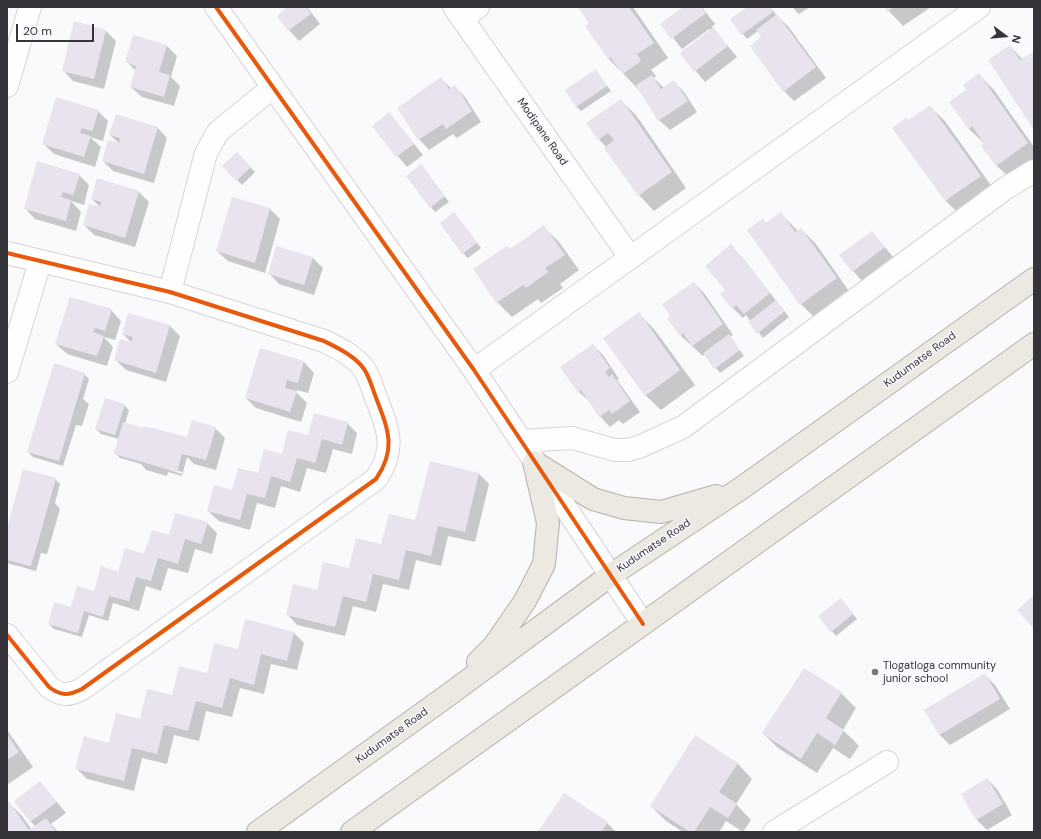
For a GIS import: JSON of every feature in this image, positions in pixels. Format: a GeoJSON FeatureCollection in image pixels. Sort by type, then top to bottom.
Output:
{"type":"FeatureCollection","features":[{"type":"Feature","properties":{"kind":"main road","name":"Kudumatse Road"},"geometry":{"type":"LineString","coordinates":[[258,832],[447,696],[610,575],[743,487],[1034,279]]}},
{"type":"Feature","properties":{"kind":"main road"},"geometry":{"type":"LineString","coordinates":[[352,832],[1034,344]]}},
{"type":"Feature","properties":{"kind":"main road"},"geometry":{"type":"LineString","coordinates":[[534,462],[592,499],[624,508],[661,512],[743,487]]}},
{"type":"Feature","properties":{"kind":"main road"},"geometry":{"type":"LineString","coordinates":[[447,696],[494,646],[525,601],[544,564],[548,523],[534,462]]}},
{"type":"Feature","properties":{"kind":"street"},"geometry":{"type":"LineString","coordinates":[[7,86],[30,7]]}},
{"type":"Feature","properties":{"kind":"street"},"geometry":{"type":"LineString","coordinates":[[216,7],[474,370],[643,624]]}},
{"type":"Feature","properties":{"kind":"street"},"geometry":{"type":"LineString","coordinates":[[474,370],[979,7]]}},
{"type":"Feature","properties":{"kind":"street","name":"Modipane Road"},"geometry":{"type":"LineString","coordinates":[[465,11],[630,257]]}},
{"type":"Feature","properties":{"kind":"street"},"geometry":{"type":"LineString","coordinates":[[170,292],[206,154],[211,142],[218,132],[274,87]]}},
{"type":"Feature","properties":{"kind":"street"},"geometry":{"type":"LineString","coordinates":[[520,441],[572,438],[615,450],[626,450],[639,447],[683,427],[1006,188],[1034,171]]}},
{"type":"Feature","properties":{"kind":"street"},"geometry":{"type":"LineString","coordinates":[[7,253],[170,292],[324,341],[345,352],[365,370],[389,432],[388,449],[384,467],[376,479],[82,689],[71,694],[58,694],[49,687],[7,635]]}},
{"type":"Feature","properties":{"kind":"street"},"geometry":{"type":"LineString","coordinates":[[7,372],[40,262]]}},
{"type":"Feature","properties":{"kind":"street"},"geometry":{"type":"LineString","coordinates":[[774,832],[887,762]]}},
{"type":"Feature","properties":{"kind":"building"},"geometry":{"type":"Polygon","coordinates":[[[283,7],[306,7],[311,14],[288,31],[277,16],[285,9],[283,7]]]}},
{"type":"Feature","properties":{"kind":"building"},"geometry":{"type":"Polygon","coordinates":[[[578,7],[629,7],[654,43],[637,54],[641,61],[623,74],[610,57],[608,59],[585,26],[589,23],[578,7]]]}},
{"type":"Feature","properties":{"kind":"building"},"geometry":{"type":"Polygon","coordinates":[[[683,7],[701,7],[706,13],[671,39],[660,24],[683,7]]]}},
{"type":"Feature","properties":{"kind":"building"},"geometry":{"type":"Polygon","coordinates":[[[747,7],[770,7],[773,12],[741,35],[730,19],[747,7]]]}},
{"type":"Feature","properties":{"kind":"building"},"geometry":{"type":"Polygon","coordinates":[[[884,7],[894,7],[887,12],[884,7]]]}},
{"type":"Feature","properties":{"kind":"building"},"geometry":{"type":"Polygon","coordinates":[[[777,14],[816,67],[783,92],[750,46],[761,37],[756,30],[777,14]]]}},
{"type":"Feature","properties":{"kind":"building"},"geometry":{"type":"Polygon","coordinates":[[[74,21],[106,30],[94,79],[62,71],[74,21]]]}},
{"type":"Feature","properties":{"kind":"building"},"geometry":{"type":"Polygon","coordinates":[[[713,27],[728,46],[694,72],[680,53],[713,27]]]}},
{"type":"Feature","properties":{"kind":"building"},"geometry":{"type":"Polygon","coordinates":[[[133,35],[167,45],[159,72],[170,75],[164,97],[130,87],[136,66],[125,62],[133,35]]]}},
{"type":"Feature","properties":{"kind":"building"},"geometry":{"type":"Polygon","coordinates":[[[1010,45],[1020,60],[1034,51],[1034,130],[988,60],[1010,45]]]}},
{"type":"Feature","properties":{"kind":"building"},"geometry":{"type":"Polygon","coordinates":[[[596,69],[607,86],[576,107],[565,90],[596,69]]]}},
{"type":"Feature","properties":{"kind":"building"},"geometry":{"type":"Polygon","coordinates":[[[979,73],[1028,143],[996,166],[981,146],[984,143],[972,126],[969,130],[949,102],[966,90],[963,85],[979,73]]]}},
{"type":"Feature","properties":{"kind":"building"},"geometry":{"type":"Polygon","coordinates":[[[652,75],[661,89],[674,80],[688,101],[658,121],[636,85],[652,75]]]}},
{"type":"Feature","properties":{"kind":"building"},"geometry":{"type":"Polygon","coordinates":[[[441,77],[449,89],[455,85],[472,111],[446,129],[443,124],[418,140],[397,108],[441,77]]]}},
{"type":"Feature","properties":{"kind":"building"},"geometry":{"type":"Polygon","coordinates":[[[56,97],[99,110],[92,131],[82,128],[80,133],[91,136],[84,157],[42,144],[56,97]]]}},
{"type":"Feature","properties":{"kind":"building"},"geometry":{"type":"Polygon","coordinates":[[[621,99],[672,172],[638,196],[604,148],[614,140],[608,133],[598,140],[586,123],[621,99]]]}},
{"type":"Feature","properties":{"kind":"building"},"geometry":{"type":"Polygon","coordinates":[[[930,105],[981,176],[945,201],[892,128],[906,118],[909,120],[930,105]]]}},
{"type":"Feature","properties":{"kind":"building"},"geometry":{"type":"Polygon","coordinates":[[[389,112],[414,144],[396,157],[372,126],[389,112]]]}},
{"type":"Feature","properties":{"kind":"building"},"geometry":{"type":"Polygon","coordinates":[[[116,114],[158,127],[144,174],[102,161],[108,140],[119,143],[120,138],[109,135],[116,114]]]}},
{"type":"Feature","properties":{"kind":"building"},"geometry":{"type":"Polygon","coordinates":[[[237,152],[251,167],[236,181],[222,166],[237,152]]]}},
{"type":"Feature","properties":{"kind":"building"},"geometry":{"type":"Polygon","coordinates":[[[37,161],[80,174],[73,195],[63,192],[61,197],[71,200],[66,221],[24,209],[37,161]]]}},
{"type":"Feature","properties":{"kind":"building"},"geometry":{"type":"Polygon","coordinates":[[[421,164],[445,196],[430,208],[406,176],[421,164]]]}},
{"type":"Feature","properties":{"kind":"building"},"geometry":{"type":"Polygon","coordinates":[[[97,178],[139,191],[125,238],[83,225],[89,204],[100,207],[101,202],[91,199],[97,178]]]}},
{"type":"Feature","properties":{"kind":"building"},"geometry":{"type":"Polygon","coordinates":[[[232,197],[270,208],[255,263],[216,251],[232,197]]]}},
{"type":"Feature","properties":{"kind":"building"},"geometry":{"type":"Polygon","coordinates":[[[454,212],[477,243],[462,254],[440,223],[454,212]]]}},
{"type":"Feature","properties":{"kind":"building"},"geometry":{"type":"Polygon","coordinates":[[[781,212],[795,232],[801,228],[837,278],[800,305],[747,230],[763,218],[766,223],[781,212]]]}},
{"type":"Feature","properties":{"kind":"building"},"geometry":{"type":"Polygon","coordinates":[[[544,225],[565,255],[545,268],[548,272],[526,288],[523,285],[496,303],[473,269],[507,246],[510,249],[544,225]]]}},
{"type":"Feature","properties":{"kind":"building"},"geometry":{"type":"Polygon","coordinates":[[[872,231],[885,247],[852,272],[839,255],[872,231]]]}},
{"type":"Feature","properties":{"kind":"building"},"geometry":{"type":"Polygon","coordinates":[[[731,244],[770,293],[744,314],[736,305],[732,309],[720,294],[725,290],[705,266],[731,244]]]}},
{"type":"Feature","properties":{"kind":"building"},"geometry":{"type":"Polygon","coordinates":[[[276,246],[313,257],[304,285],[268,274],[276,246]]]}},
{"type":"Feature","properties":{"kind":"building"},"geometry":{"type":"Polygon","coordinates":[[[694,282],[723,324],[692,346],[683,333],[680,336],[667,318],[670,316],[662,304],[694,282]]]}},
{"type":"Feature","properties":{"kind":"building"},"geometry":{"type":"Polygon","coordinates":[[[70,297],[112,309],[105,331],[95,328],[93,332],[104,336],[97,356],[55,344],[70,297]]]}},
{"type":"Feature","properties":{"kind":"building"},"geometry":{"type":"Polygon","coordinates":[[[776,300],[785,311],[757,334],[748,322],[776,300]]]}},
{"type":"Feature","properties":{"kind":"building"},"geometry":{"type":"Polygon","coordinates":[[[639,312],[680,370],[645,396],[603,338],[639,312]]]}},
{"type":"Feature","properties":{"kind":"building"},"geometry":{"type":"Polygon","coordinates":[[[128,313],[170,325],[156,373],[114,360],[120,339],[131,342],[133,337],[122,334],[128,313]]]}},
{"type":"Feature","properties":{"kind":"building"},"geometry":{"type":"Polygon","coordinates":[[[729,334],[740,350],[714,369],[703,353],[729,334]]]}},
{"type":"Feature","properties":{"kind":"building"},"geometry":{"type":"Polygon","coordinates":[[[593,344],[610,368],[605,372],[609,377],[612,374],[630,401],[612,414],[609,410],[599,417],[581,390],[578,393],[560,367],[593,344]]]}},
{"type":"Feature","properties":{"kind":"building"},"geometry":{"type":"Polygon","coordinates":[[[260,348],[304,361],[298,383],[287,380],[285,388],[297,391],[290,412],[245,398],[260,348]]]}},
{"type":"Feature","properties":{"kind":"building"},"geometry":{"type":"Polygon","coordinates":[[[54,363],[85,373],[59,461],[27,452],[54,363]]]}},
{"type":"Feature","properties":{"kind":"building"},"geometry":{"type":"Polygon","coordinates":[[[105,398],[125,404],[115,435],[95,429],[105,398]]]}},
{"type":"Feature","properties":{"kind":"building"},"geometry":{"type":"Polygon","coordinates":[[[314,413],[348,422],[342,445],[322,439],[315,463],[297,458],[290,482],[271,476],[265,498],[247,494],[240,520],[207,511],[214,485],[232,490],[238,468],[258,473],[264,449],[282,454],[288,430],[308,435],[314,413]]]}},
{"type":"Feature","properties":{"kind":"building"},"geometry":{"type":"Polygon","coordinates":[[[192,420],[216,427],[206,460],[182,454],[177,472],[114,454],[123,422],[143,428],[144,426],[187,437],[192,420]]]}},
{"type":"Feature","properties":{"kind":"building"},"geometry":{"type":"Polygon","coordinates":[[[430,461],[479,473],[465,532],[438,526],[431,556],[406,550],[399,580],[373,574],[366,602],[343,596],[335,627],[286,615],[293,584],[317,590],[323,562],[349,568],[356,538],[381,544],[389,514],[415,520],[430,461]]]}},
{"type":"Feature","properties":{"kind":"building"},"geometry":{"type":"Polygon","coordinates":[[[23,469],[56,478],[31,566],[7,560],[7,529],[23,469]]]}},
{"type":"Feature","properties":{"kind":"building"},"geometry":{"type":"Polygon","coordinates":[[[175,513],[208,522],[201,544],[185,539],[178,564],[158,558],[151,581],[136,577],[129,601],[109,596],[103,617],[84,611],[78,633],[48,624],[54,602],[71,607],[77,586],[94,591],[101,566],[118,572],[125,548],[144,554],[152,530],[169,535],[175,513]]]}},
{"type":"Feature","properties":{"kind":"building"},"geometry":{"type":"Polygon","coordinates":[[[1034,595],[1034,629],[1017,610],[1034,595]]]}},
{"type":"Feature","properties":{"kind":"building"},"geometry":{"type":"Polygon","coordinates":[[[841,598],[853,614],[831,632],[818,616],[841,598]]]}},
{"type":"Feature","properties":{"kind":"building"},"geometry":{"type":"Polygon","coordinates":[[[245,619],[294,632],[287,661],[261,654],[254,685],[230,678],[222,708],[196,701],[188,731],[164,725],[157,754],[132,748],[124,781],[75,769],[84,736],[109,743],[116,713],[140,719],[147,689],[172,695],[179,666],[207,673],[214,643],[238,649],[245,619]]]}},
{"type":"Feature","properties":{"kind":"building"},"geometry":{"type":"Polygon","coordinates":[[[804,668],[842,692],[826,718],[844,730],[835,745],[817,733],[801,759],[762,733],[804,668]]]}},
{"type":"Feature","properties":{"kind":"building"},"geometry":{"type":"Polygon","coordinates":[[[985,673],[1000,699],[939,735],[924,710],[985,673]]]}},
{"type":"Feature","properties":{"kind":"building"},"geometry":{"type":"Polygon","coordinates":[[[7,734],[19,752],[7,760],[7,734]]]}},
{"type":"Feature","properties":{"kind":"building"},"geometry":{"type":"Polygon","coordinates":[[[695,735],[738,763],[719,792],[737,804],[728,818],[710,807],[694,832],[690,832],[650,806],[695,735]]]}},
{"type":"Feature","properties":{"kind":"building"},"geometry":{"type":"Polygon","coordinates":[[[987,778],[1003,804],[976,820],[961,794],[987,778]]]}},
{"type":"Feature","properties":{"kind":"building"},"geometry":{"type":"Polygon","coordinates":[[[40,781],[57,802],[30,822],[14,801],[40,781]]]}},
{"type":"Feature","properties":{"kind":"building"},"geometry":{"type":"Polygon","coordinates":[[[564,793],[608,822],[601,832],[538,832],[564,793]]]}},
{"type":"Feature","properties":{"kind":"building"},"geometry":{"type":"Polygon","coordinates":[[[7,799],[29,830],[46,818],[56,832],[7,832],[7,799]]]}},
{"type":"Feature","properties":{"kind":"cycle path"},"geometry":{"type":"LineString","coordinates":[[216,7],[474,370],[643,624]]}},
{"type":"Feature","properties":{"kind":"cycle path"},"geometry":{"type":"LineString","coordinates":[[7,253],[170,292],[324,341],[351,356],[366,372],[383,417],[389,447],[383,468],[376,479],[82,689],[73,693],[65,694],[57,692],[49,687],[7,635]]}},
{"type":"Feature","properties":{"kind":"place","name":"Tlogatloga community junior school"},"geometry":{"type":"Point","coordinates":[875,672]}}]}
